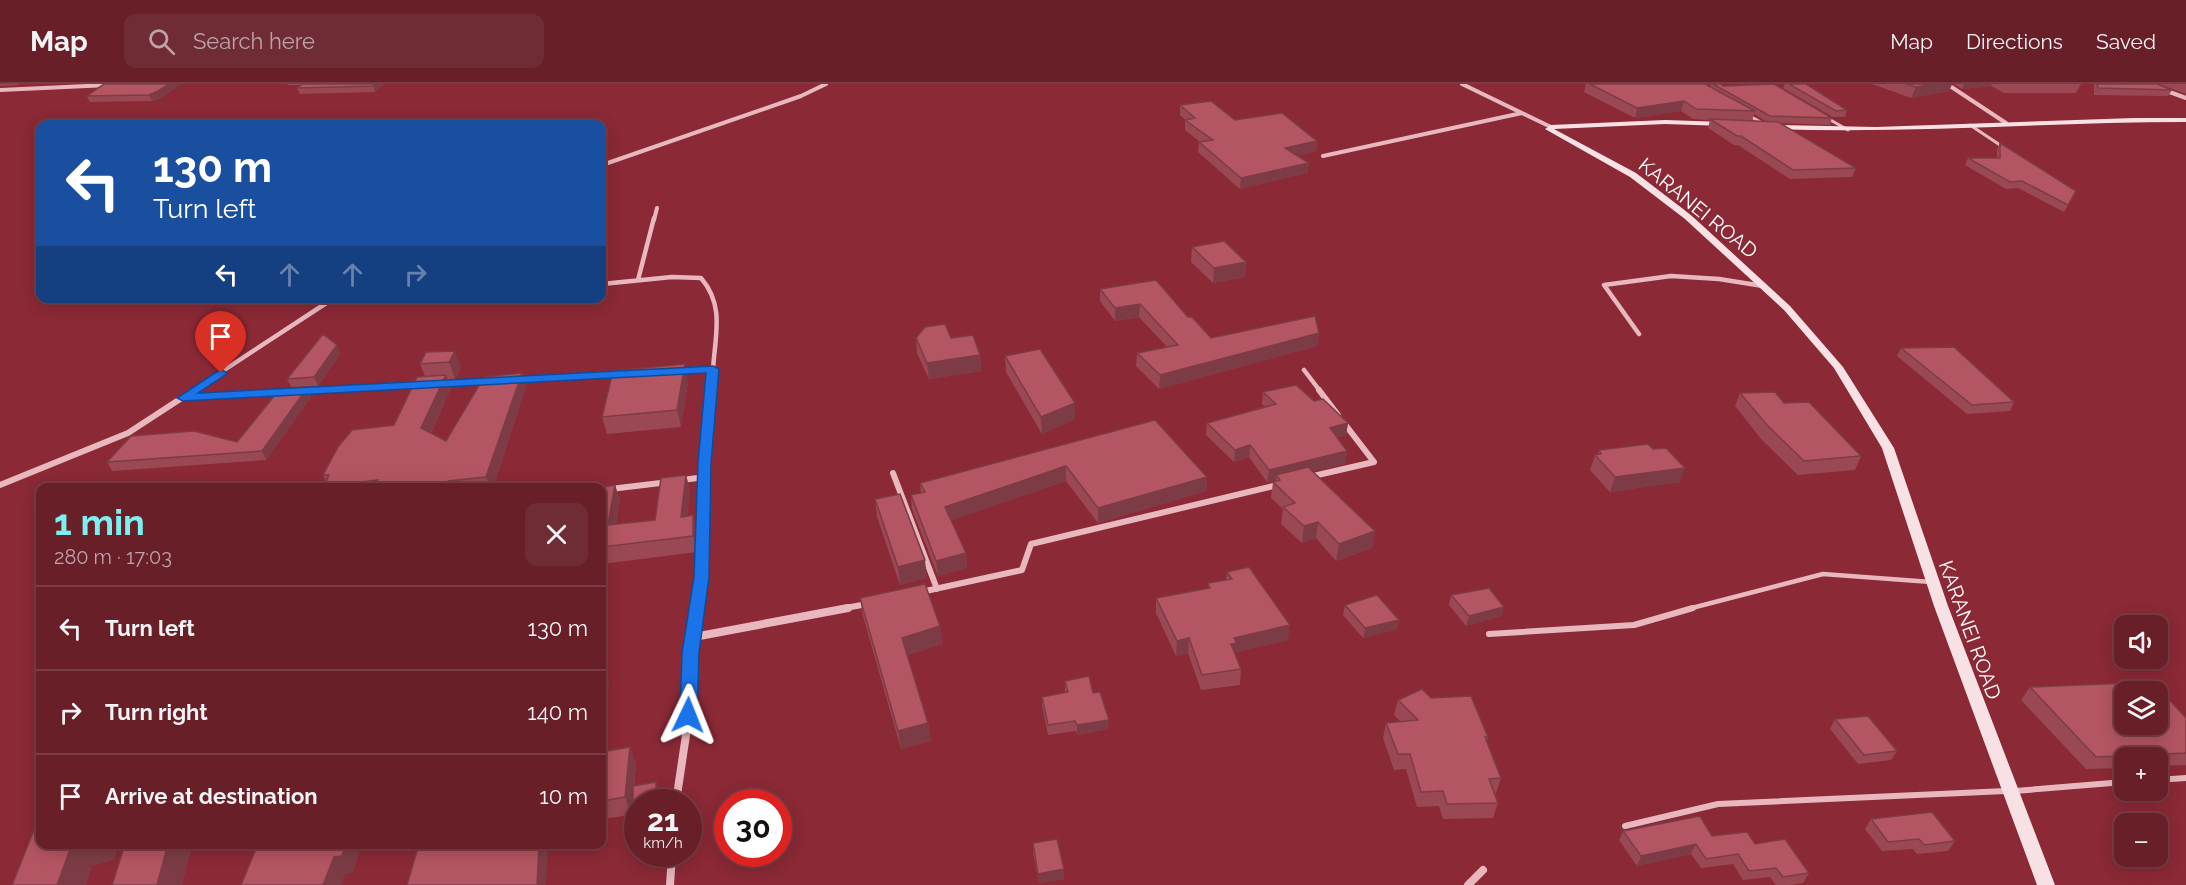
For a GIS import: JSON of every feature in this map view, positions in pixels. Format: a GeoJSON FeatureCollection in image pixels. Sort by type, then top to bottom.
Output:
{"type":"FeatureCollection","features":[{"type":"Feature","properties":{"kind":"street"},"geometry":{"type":"LineString","coordinates":[[606,164],[801,96],[826,84]]}},
{"type":"Feature","properties":{"kind":"street"},"geometry":{"type":"LineString","coordinates":[[1462,84],[1551,127],[1665,122],[1732,125]]}},
{"type":"Feature","properties":{"kind":"street"},"geometry":{"type":"LineString","coordinates":[[1947,84],[2006,123]]}},
{"type":"Feature","properties":{"kind":"street"},"geometry":{"type":"LineString","coordinates":[[0,90],[116,85]]}},
{"type":"Feature","properties":{"kind":"street"},"geometry":{"type":"LineString","coordinates":[[2157,87],[2186,98]]}},
{"type":"Feature","properties":{"kind":"street"},"geometry":{"type":"LineString","coordinates":[[1323,156],[1522,113]]}},
{"type":"Feature","properties":{"kind":"street"},"geometry":{"type":"LineString","coordinates":[[1743,126],[1848,130],[2006,123],[2186,120]]}},
{"type":"Feature","properties":{"kind":"street","name":"KARANEI ROAD"},"geometry":{"type":"LineString","coordinates":[[1551,127],[1549,129],[1633,175],[1688,218],[1787,308],[1838,367],[1888,448],[1933,582],[2046,885]]}},
{"type":"Feature","properties":{"kind":"street"},"geometry":{"type":"LineString","coordinates":[[638,280],[657,208]]}},
{"type":"Feature","properties":{"kind":"street"},"geometry":{"type":"LineString","coordinates":[[1639,334],[1604,285],[1671,276],[1719,279],[1763,286]]}},
{"type":"Feature","properties":{"kind":"street"},"geometry":{"type":"LineString","coordinates":[[606,284],[672,277],[701,278],[712,291],[717,306],[705,477],[702,577],[690,653],[688,715],[678,789]]}},
{"type":"Feature","properties":{"kind":"street"},"geometry":{"type":"LineString","coordinates":[[0,485],[128,433],[326,303]]}},
{"type":"Feature","properties":{"kind":"street"},"geometry":{"type":"LineString","coordinates":[[677,371],[713,369]]}},
{"type":"Feature","properties":{"kind":"street"},"geometry":{"type":"LineString","coordinates":[[1304,370],[1374,462],[1305,478]]}},
{"type":"Feature","properties":{"kind":"street"},"geometry":{"type":"LineString","coordinates":[[513,380],[630,374]]}},
{"type":"Feature","properties":{"kind":"street"},"geometry":{"type":"LineString","coordinates":[[183,398],[501,381]]}},
{"type":"Feature","properties":{"kind":"street"},"geometry":{"type":"LineString","coordinates":[[893,473],[937,589]]}},
{"type":"Feature","properties":{"kind":"street"},"geometry":{"type":"LineString","coordinates":[[606,489],[705,477]]}},
{"type":"Feature","properties":{"kind":"street"},"geometry":{"type":"LineString","coordinates":[[916,593],[1022,570],[1031,544],[1282,484]]}},
{"type":"Feature","properties":{"kind":"street"},"geometry":{"type":"LineString","coordinates":[[694,637],[875,603]]}},
{"type":"Feature","properties":{"kind":"street"},"geometry":{"type":"LineString","coordinates":[[670,885],[671,867]]}},
{"type":"Feature","properties":{"kind":"street"},"geometry":{"type":"LineString","coordinates":[[1468,885],[1483,870]]}},
{"type":"Feature","properties":{"kind":"lane"},"geometry":{"type":"LineString","coordinates":[[1740,111],[1769,127]]}},
{"type":"Feature","properties":{"kind":"lane"},"geometry":{"type":"LineString","coordinates":[[1818,113],[1848,130]]}},
{"type":"Feature","properties":{"kind":"lane"},"geometry":{"type":"LineString","coordinates":[[1970,125],[2010,151]]}},
{"type":"Feature","properties":{"kind":"lane"},"geometry":{"type":"LineString","coordinates":[[1489,634],[1634,625],[1722,599],[1823,574],[1933,582]]}},
{"type":"Feature","properties":{"kind":"lane"},"geometry":{"type":"LineString","coordinates":[[2168,779],[2186,778]]}},
{"type":"Feature","properties":{"kind":"lane"},"geometry":{"type":"LineString","coordinates":[[1625,826],[1718,804],[2010,791],[2114,783]]}},
{"type":"Feature","properties":{"kind":"building"},"geometry":{"type":"Polygon","coordinates":[[[104,84],[169,84],[149,95],[87,96],[104,84]]]}},
{"type":"Feature","properties":{"kind":"building"},"geometry":{"type":"Polygon","coordinates":[[[303,84],[374,84],[373,86],[297,88],[303,84]]]}},
{"type":"Feature","properties":{"kind":"building"},"geometry":{"type":"Polygon","coordinates":[[[1590,84],[1705,84],[1755,111],[1696,109],[1684,101],[1637,108],[1590,84]]]}},
{"type":"Feature","properties":{"kind":"building"},"geometry":{"type":"Polygon","coordinates":[[[1713,84],[1723,86],[1774,84],[1832,118],[1770,116],[1713,84]]]}},
{"type":"Feature","properties":{"kind":"building"},"geometry":{"type":"Polygon","coordinates":[[[1789,84],[1806,84],[1847,110],[1836,111],[1789,84]]]}},
{"type":"Feature","properties":{"kind":"building"},"geometry":{"type":"Polygon","coordinates":[[[1906,84],[1933,84],[1916,87],[1906,84]]]}},
{"type":"Feature","properties":{"kind":"building"},"geometry":{"type":"Polygon","coordinates":[[[2097,84],[2157,84],[2172,90],[2098,88],[2097,84]]]}},
{"type":"Feature","properties":{"kind":"building"},"geometry":{"type":"Polygon","coordinates":[[[1211,101],[1235,120],[1282,113],[1317,141],[1285,148],[1309,163],[1241,178],[1199,142],[1213,140],[1185,120],[1195,118],[1180,105],[1211,101]]]}},
{"type":"Feature","properties":{"kind":"building"},"geometry":{"type":"Polygon","coordinates":[[[1710,119],[1778,122],[1856,168],[1793,170],[1710,119]]]}},
{"type":"Feature","properties":{"kind":"building"},"geometry":{"type":"Polygon","coordinates":[[[2000,143],[2076,191],[2068,205],[2022,181],[2010,182],[1968,158],[2000,158],[2000,143]]]}},
{"type":"Feature","properties":{"kind":"building"},"geometry":{"type":"Polygon","coordinates":[[[1224,241],[1246,262],[1214,268],[1192,247],[1224,241]]]}},
{"type":"Feature","properties":{"kind":"building"},"geometry":{"type":"Polygon","coordinates":[[[1156,280],[1188,317],[1192,317],[1211,338],[1315,316],[1319,333],[1160,375],[1137,353],[1178,345],[1140,304],[1115,308],[1100,289],[1156,280]]]}},
{"type":"Feature","properties":{"kind":"building"},"geometry":{"type":"Polygon","coordinates":[[[945,324],[951,338],[973,335],[980,355],[927,363],[916,338],[925,327],[945,324]]]}},
{"type":"Feature","properties":{"kind":"building"},"geometry":{"type":"Polygon","coordinates":[[[323,334],[337,345],[314,377],[287,379],[323,334]]]}},
{"type":"Feature","properties":{"kind":"building"},"geometry":{"type":"Polygon","coordinates":[[[1954,347],[2014,402],[1972,405],[1901,348],[1954,347]]]}},
{"type":"Feature","properties":{"kind":"building"},"geometry":{"type":"Polygon","coordinates":[[[1040,349],[1075,403],[1041,417],[1005,356],[1040,349]]]}},
{"type":"Feature","properties":{"kind":"building"},"geometry":{"type":"Polygon","coordinates":[[[455,351],[449,362],[420,364],[426,352],[455,351]]]}},
{"type":"Feature","properties":{"kind":"building"},"geometry":{"type":"Polygon","coordinates":[[[685,364],[677,410],[602,417],[613,371],[685,364]]]}},
{"type":"Feature","properties":{"kind":"building"},"geometry":{"type":"Polygon","coordinates":[[[522,373],[486,477],[448,481],[447,483],[377,483],[378,480],[326,483],[329,475],[323,475],[338,447],[352,430],[394,425],[417,377],[446,375],[421,428],[446,441],[484,377],[522,373]]]}},
{"type":"Feature","properties":{"kind":"building"},"geometry":{"type":"Polygon","coordinates":[[[1296,385],[1314,401],[1323,399],[1348,423],[1330,428],[1347,451],[1269,470],[1250,445],[1235,450],[1207,423],[1276,404],[1263,392],[1296,385]]]}},
{"type":"Feature","properties":{"kind":"building"},"geometry":{"type":"Polygon","coordinates":[[[307,388],[262,451],[107,462],[131,436],[194,431],[237,442],[279,390],[307,388]]]}},
{"type":"Feature","properties":{"kind":"building"},"geometry":{"type":"Polygon","coordinates":[[[1775,392],[1784,403],[1809,402],[1861,456],[1804,461],[1767,425],[1740,393],[1775,392]]]}},
{"type":"Feature","properties":{"kind":"building"},"geometry":{"type":"Polygon","coordinates":[[[1155,420],[1207,477],[1098,508],[1066,466],[945,507],[966,553],[936,561],[911,495],[925,492],[920,483],[1155,420]]]}},
{"type":"Feature","properties":{"kind":"building"},"geometry":{"type":"Polygon","coordinates":[[[1648,444],[1653,449],[1666,448],[1685,468],[1615,477],[1595,455],[1601,454],[1599,450],[1648,444]]]}},
{"type":"Feature","properties":{"kind":"building"},"geometry":{"type":"Polygon","coordinates":[[[1308,467],[1375,531],[1339,544],[1318,522],[1304,526],[1283,507],[1295,503],[1273,482],[1280,480],[1276,475],[1308,467]]]}},
{"type":"Feature","properties":{"kind":"building"},"geometry":{"type":"Polygon","coordinates":[[[686,475],[681,517],[693,515],[693,536],[606,547],[606,487],[615,485],[608,525],[655,520],[661,478],[686,475]]]}},
{"type":"Feature","properties":{"kind":"building"},"geometry":{"type":"Polygon","coordinates":[[[900,494],[925,560],[898,567],[875,499],[900,494]]]}},
{"type":"Feature","properties":{"kind":"building"},"geometry":{"type":"Polygon","coordinates":[[[1249,567],[1290,625],[1234,638],[1237,643],[1231,644],[1241,669],[1202,675],[1189,638],[1177,641],[1156,598],[1210,588],[1208,583],[1232,579],[1227,572],[1249,567]]]}},
{"type":"Feature","properties":{"kind":"building"},"geometry":{"type":"Polygon","coordinates":[[[925,584],[940,626],[902,638],[928,723],[898,731],[860,598],[925,584]]]}},
{"type":"Feature","properties":{"kind":"building"},"geometry":{"type":"Polygon","coordinates":[[[1489,588],[1504,607],[1469,616],[1451,595],[1489,588]]]}},
{"type":"Feature","properties":{"kind":"building"},"geometry":{"type":"Polygon","coordinates":[[[1377,595],[1399,620],[1365,628],[1345,605],[1377,595]]]}},
{"type":"Feature","properties":{"kind":"building"},"geometry":{"type":"Polygon","coordinates":[[[1089,676],[1093,693],[1100,692],[1109,720],[1077,725],[1075,721],[1048,725],[1042,697],[1068,692],[1065,681],[1089,676]]]}},
{"type":"Feature","properties":{"kind":"building"},"geometry":{"type":"Polygon","coordinates":[[[2114,684],[2114,735],[2168,735],[2168,698],[2186,718],[2186,753],[2168,754],[2168,747],[2114,747],[2114,756],[2096,757],[2030,687],[2114,684]]]}},
{"type":"Feature","properties":{"kind":"building"},"geometry":{"type":"Polygon","coordinates":[[[1422,689],[1431,698],[1471,696],[1488,737],[1485,737],[1501,778],[1489,779],[1498,803],[1447,804],[1443,791],[1421,792],[1410,754],[1398,754],[1386,723],[1418,720],[1398,700],[1422,689]]]}},
{"type":"Feature","properties":{"kind":"building"},"geometry":{"type":"Polygon","coordinates":[[[1868,716],[1897,751],[1864,755],[1835,719],[1868,716]]]}},
{"type":"Feature","properties":{"kind":"building"},"geometry":{"type":"Polygon","coordinates":[[[630,747],[624,797],[606,800],[606,751],[630,747]]]}},
{"type":"Feature","properties":{"kind":"building"},"geometry":{"type":"Polygon","coordinates":[[[656,782],[656,789],[633,789],[633,786],[656,782]]]}},
{"type":"Feature","properties":{"kind":"building"},"geometry":{"type":"Polygon","coordinates":[[[1932,812],[1955,841],[1924,845],[1919,839],[1888,842],[1871,819],[1932,812]]]}},
{"type":"Feature","properties":{"kind":"building"},"geometry":{"type":"Polygon","coordinates":[[[1700,816],[1712,836],[1747,832],[1755,844],[1785,839],[1809,873],[1783,877],[1776,868],[1749,871],[1738,854],[1706,859],[1696,844],[1641,856],[1623,831],[1700,816]]]}},
{"type":"Feature","properties":{"kind":"building"},"geometry":{"type":"Polygon","coordinates":[[[36,825],[36,849],[70,849],[57,885],[12,885],[36,825]]]}},
{"type":"Feature","properties":{"kind":"building"},"geometry":{"type":"Polygon","coordinates":[[[1057,839],[1064,869],[1038,874],[1033,843],[1057,839]]]}},
{"type":"Feature","properties":{"kind":"building"},"geometry":{"type":"Polygon","coordinates":[[[123,849],[167,849],[157,885],[112,885],[123,849]]]}},
{"type":"Feature","properties":{"kind":"building"},"geometry":{"type":"Polygon","coordinates":[[[256,849],[344,849],[342,856],[334,857],[323,885],[241,885],[256,849]]]}},
{"type":"Feature","properties":{"kind":"building"},"geometry":{"type":"Polygon","coordinates":[[[418,849],[539,849],[537,885],[407,885],[418,849]]]}},
{"type":"Feature","properties":{"kind":"route"},"geometry":{"type":"LineString","coordinates":[[221,373],[183,398],[713,369],[704,463],[702,577],[690,653],[688,715]]}}]}
